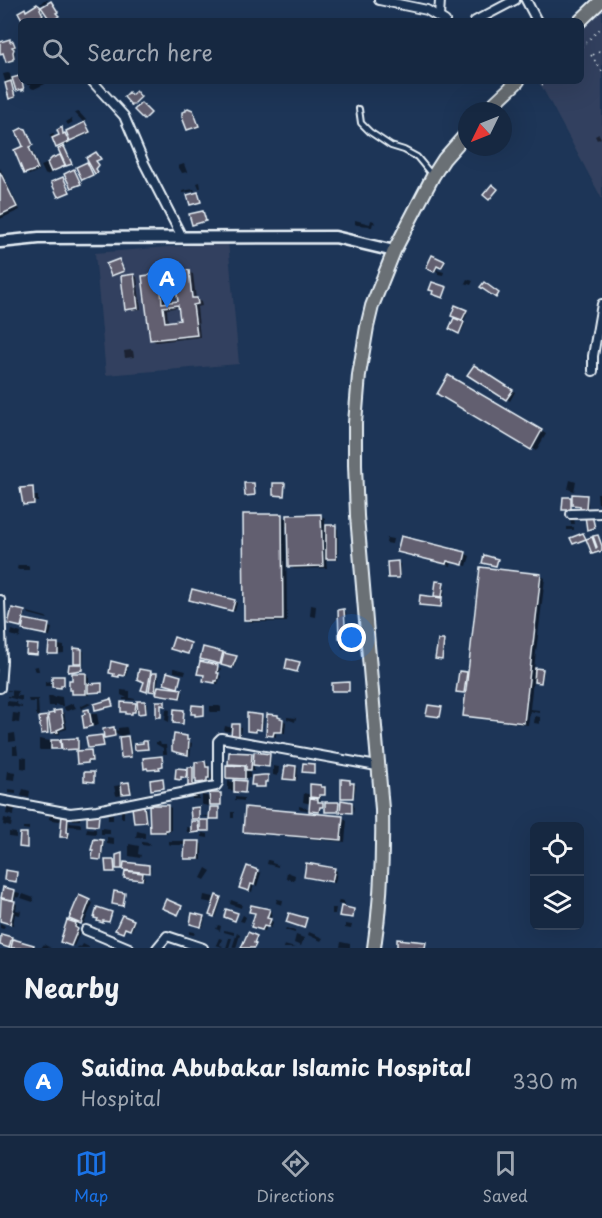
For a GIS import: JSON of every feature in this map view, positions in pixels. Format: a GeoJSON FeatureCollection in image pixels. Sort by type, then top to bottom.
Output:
{"type":"FeatureCollection","features":[{"type":"Feature","properties":{"kind":"main road"},"geometry":{"type":"LineString","coordinates":[[583,18],[602,0]]}},
{"type":"Feature","properties":{"kind":"main road"},"geometry":{"type":"LineString","coordinates":[[496,102],[515,84]]}},
{"type":"Feature","properties":{"kind":"main road"},"geometry":{"type":"LineString","coordinates":[[374,948],[383,846],[382,809],[357,516],[355,423],[359,375],[372,306],[394,251],[433,176],[458,143]]}},
{"type":"Feature","properties":{"kind":"street"},"geometry":{"type":"LineString","coordinates":[[379,0],[427,10],[440,18]]}},
{"type":"Feature","properties":{"kind":"street"},"geometry":{"type":"LineString","coordinates":[[440,0],[442,18]]}},
{"type":"Feature","properties":{"kind":"street"},"geometry":{"type":"LineString","coordinates":[[481,18],[515,0]]}},
{"type":"Feature","properties":{"kind":"street"},"geometry":{"type":"LineString","coordinates":[[526,0],[535,18]]}},
{"type":"Feature","properties":{"kind":"street"},"geometry":{"type":"LineString","coordinates":[[95,84],[124,116],[144,163],[182,237]]}},
{"type":"Feature","properties":{"kind":"street"},"geometry":{"type":"LineString","coordinates":[[0,242],[39,238],[335,237],[394,251]]}},
{"type":"Feature","properties":{"kind":"street"},"geometry":{"type":"LineString","coordinates":[[593,371],[593,357],[602,304]]}},
{"type":"Feature","properties":{"kind":"street"},"geometry":{"type":"LineString","coordinates":[[571,514],[602,513]]}},
{"type":"Feature","properties":{"kind":"street"},"geometry":{"type":"LineString","coordinates":[[0,600],[2,660],[0,688]]}},
{"type":"Feature","properties":{"kind":"street"},"geometry":{"type":"LineString","coordinates":[[0,800],[70,813],[97,810],[216,786],[218,784],[218,741],[223,738],[377,766]]}},
{"type":"Feature","properties":{"kind":"street"},"geometry":{"type":"LineString","coordinates":[[86,930],[128,948]]}},
{"type":"Feature","properties":{"kind":"street"},"geometry":{"type":"LineString","coordinates":[[157,948],[167,936],[202,948]]}},
{"type":"Feature","properties":{"kind":"lane"},"geometry":{"type":"LineString","coordinates":[[359,108],[361,123],[370,132],[391,146],[417,157],[433,176]]}},
{"type":"Feature","properties":{"kind":"path"},"geometry":{"type":"LineString","coordinates":[[584,44],[602,27]]}},
{"type":"Feature","properties":{"kind":"path"},"geometry":{"type":"LineString","coordinates":[[602,51],[592,55],[602,71]]}},
{"type":"Feature","properties":{"kind":"shaded area"},"geometry":{"type":"Polygon","coordinates":[[[602,11],[602,199],[540,84],[584,84],[584,28],[602,11]]]}},
{"type":"Feature","properties":{"kind":"shaded area"},"geometry":{"type":"Polygon","coordinates":[[[228,242],[239,364],[106,375],[95,253],[228,242]]]}},
{"type":"Feature","properties":{"kind":"building"},"geometry":{"type":"Polygon","coordinates":[[[51,1],[59,16],[49,18],[41,7],[51,1]]]}},
{"type":"Feature","properties":{"kind":"building"},"geometry":{"type":"Polygon","coordinates":[[[37,4],[41,7],[43,15],[40,18],[21,18],[18,12],[25,8],[26,11],[37,4]]]}},
{"type":"Feature","properties":{"kind":"building"},"geometry":{"type":"Polygon","coordinates":[[[10,39],[15,46],[12,47],[14,58],[6,62],[3,53],[0,54],[0,42],[10,39]]]}},
{"type":"Feature","properties":{"kind":"building"},"geometry":{"type":"Polygon","coordinates":[[[18,76],[18,84],[23,84],[24,90],[16,91],[12,78],[18,76]]]}},
{"type":"Feature","properties":{"kind":"building"},"geometry":{"type":"Polygon","coordinates":[[[11,81],[15,97],[9,99],[5,83],[11,81]]]}},
{"type":"Feature","properties":{"kind":"building"},"geometry":{"type":"Polygon","coordinates":[[[136,91],[141,97],[132,106],[124,97],[129,92],[131,95],[136,91]]]}},
{"type":"Feature","properties":{"kind":"building"},"geometry":{"type":"Polygon","coordinates":[[[141,103],[151,113],[144,120],[134,110],[141,103]]]}},
{"type":"Feature","properties":{"kind":"building"},"geometry":{"type":"Polygon","coordinates":[[[188,108],[193,110],[199,126],[187,130],[182,112],[188,108]]]}},
{"type":"Feature","properties":{"kind":"building"},"geometry":{"type":"Polygon","coordinates":[[[85,122],[90,132],[70,141],[66,131],[85,122]]]}},
{"type":"Feature","properties":{"kind":"building"},"geometry":{"type":"Polygon","coordinates":[[[62,127],[63,134],[65,133],[69,142],[56,148],[52,138],[59,135],[57,130],[62,127]]]}},
{"type":"Feature","properties":{"kind":"building"},"geometry":{"type":"Polygon","coordinates":[[[26,129],[33,145],[29,147],[38,169],[24,174],[14,150],[23,146],[16,131],[26,129]]]}},
{"type":"Feature","properties":{"kind":"building"},"geometry":{"type":"Polygon","coordinates":[[[64,146],[72,164],[66,166],[58,149],[64,146]]]}},
{"type":"Feature","properties":{"kind":"building"},"geometry":{"type":"Polygon","coordinates":[[[96,152],[101,159],[96,161],[99,165],[96,169],[98,172],[95,174],[86,158],[96,152]]]}},
{"type":"Feature","properties":{"kind":"building"},"geometry":{"type":"Polygon","coordinates":[[[60,155],[65,166],[51,172],[47,163],[60,155]]]}},
{"type":"Feature","properties":{"kind":"building"},"geometry":{"type":"Polygon","coordinates":[[[87,162],[93,175],[82,180],[76,167],[87,162]]]}},
{"type":"Feature","properties":{"kind":"building"},"geometry":{"type":"Polygon","coordinates":[[[74,169],[81,184],[71,188],[64,174],[74,169]]]}},
{"type":"Feature","properties":{"kind":"building"},"geometry":{"type":"Polygon","coordinates":[[[0,172],[17,207],[0,215],[0,172]]]}},
{"type":"Feature","properties":{"kind":"building"},"geometry":{"type":"Polygon","coordinates":[[[63,177],[70,192],[58,197],[51,182],[63,177]]]}},
{"type":"Feature","properties":{"kind":"building"},"geometry":{"type":"Polygon","coordinates":[[[492,184],[498,189],[489,200],[483,195],[492,184]]]}},
{"type":"Feature","properties":{"kind":"building"},"geometry":{"type":"Polygon","coordinates":[[[198,192],[201,202],[190,205],[187,195],[198,192]]]}},
{"type":"Feature","properties":{"kind":"building"},"geometry":{"type":"Polygon","coordinates":[[[203,211],[206,221],[192,225],[189,214],[203,211]]]}},
{"type":"Feature","properties":{"kind":"building"},"geometry":{"type":"Polygon","coordinates":[[[432,255],[445,261],[441,268],[437,266],[434,272],[426,268],[432,255]]]}},
{"type":"Feature","properties":{"kind":"building"},"geometry":{"type":"Polygon","coordinates":[[[119,259],[124,271],[111,276],[106,264],[119,259]]]}},
{"type":"Feature","properties":{"kind":"building"},"geometry":{"type":"Polygon","coordinates":[[[189,270],[192,298],[197,298],[198,304],[193,305],[197,335],[150,340],[142,276],[189,270]],[[176,288],[161,290],[162,303],[178,301],[176,288]],[[178,305],[163,307],[165,322],[180,320],[178,305]]]}},
{"type":"Feature","properties":{"kind":"building"},"geometry":{"type":"Polygon","coordinates":[[[134,274],[138,308],[125,310],[121,276],[134,274]]]}},
{"type":"Feature","properties":{"kind":"building"},"geometry":{"type":"Polygon","coordinates":[[[432,282],[447,287],[443,298],[432,294],[433,291],[429,290],[432,282]]]}},
{"type":"Feature","properties":{"kind":"building"},"geometry":{"type":"Polygon","coordinates":[[[484,282],[499,293],[496,298],[480,287],[484,282]]]}},
{"type":"Feature","properties":{"kind":"building"},"geometry":{"type":"Polygon","coordinates":[[[455,305],[467,310],[462,320],[451,316],[455,305]]]}},
{"type":"Feature","properties":{"kind":"building"},"geometry":{"type":"Polygon","coordinates":[[[454,318],[464,322],[459,334],[449,329],[454,318]]]}},
{"type":"Feature","properties":{"kind":"building"},"geometry":{"type":"Polygon","coordinates":[[[474,365],[513,390],[506,400],[467,375],[474,365]]]}},
{"type":"Feature","properties":{"kind":"building"},"geometry":{"type":"Polygon","coordinates":[[[448,375],[542,430],[531,450],[437,394],[448,375]]]}},
{"type":"Feature","properties":{"kind":"building"},"geometry":{"type":"Polygon","coordinates":[[[244,483],[254,483],[255,495],[245,496],[244,483]]]}},
{"type":"Feature","properties":{"kind":"building"},"geometry":{"type":"Polygon","coordinates":[[[273,483],[285,483],[284,496],[273,495],[273,483]]]}},
{"type":"Feature","properties":{"kind":"building"},"geometry":{"type":"Polygon","coordinates":[[[33,487],[34,504],[23,505],[20,488],[33,487]]]}},
{"type":"Feature","properties":{"kind":"building"},"geometry":{"type":"Polygon","coordinates":[[[572,494],[587,495],[586,509],[572,505],[572,494]]]}},
{"type":"Feature","properties":{"kind":"building"},"geometry":{"type":"Polygon","coordinates":[[[563,497],[571,497],[571,510],[562,510],[563,497]]]}},
{"type":"Feature","properties":{"kind":"building"},"geometry":{"type":"Polygon","coordinates":[[[243,514],[282,514],[283,620],[244,620],[243,514]]]}},
{"type":"Feature","properties":{"kind":"building"},"geometry":{"type":"Polygon","coordinates":[[[321,514],[323,566],[288,567],[287,515],[321,514]]]}},
{"type":"Feature","properties":{"kind":"building"},"geometry":{"type":"Polygon","coordinates":[[[592,515],[595,528],[587,530],[585,516],[592,515]]]}},
{"type":"Feature","properties":{"kind":"building"},"geometry":{"type":"Polygon","coordinates":[[[326,525],[336,525],[336,559],[326,559],[326,525]]]}},
{"type":"Feature","properties":{"kind":"building"},"geometry":{"type":"Polygon","coordinates":[[[583,533],[586,539],[573,544],[570,538],[583,533]]]}},
{"type":"Feature","properties":{"kind":"building"},"geometry":{"type":"Polygon","coordinates":[[[598,535],[602,551],[592,554],[586,539],[592,537],[596,548],[593,536],[598,535]]]}},
{"type":"Feature","properties":{"kind":"building"},"geometry":{"type":"Polygon","coordinates":[[[401,536],[466,552],[463,565],[447,561],[446,564],[397,552],[401,536]]]}},
{"type":"Feature","properties":{"kind":"building"},"geometry":{"type":"Polygon","coordinates":[[[484,555],[498,559],[496,566],[482,563],[484,555]]]}},
{"type":"Feature","properties":{"kind":"building"},"geometry":{"type":"Polygon","coordinates":[[[398,561],[399,578],[388,578],[387,562],[398,561]]]}},
{"type":"Feature","properties":{"kind":"building"},"geometry":{"type":"Polygon","coordinates":[[[480,567],[541,574],[524,723],[463,716],[480,567]]]}},
{"type":"Feature","properties":{"kind":"building"},"geometry":{"type":"Polygon","coordinates":[[[436,581],[444,582],[442,597],[434,596],[436,581]]]}},
{"type":"Feature","properties":{"kind":"building"},"geometry":{"type":"Polygon","coordinates":[[[192,589],[235,600],[232,611],[189,600],[192,589]]]}},
{"type":"Feature","properties":{"kind":"building"},"geometry":{"type":"Polygon","coordinates":[[[420,595],[442,598],[441,607],[419,605],[420,595]]]}},
{"type":"Feature","properties":{"kind":"building"},"geometry":{"type":"Polygon","coordinates":[[[12,608],[25,611],[21,627],[8,624],[12,608]]]}},
{"type":"Feature","properties":{"kind":"building"},"geometry":{"type":"Polygon","coordinates":[[[344,609],[346,638],[339,638],[338,610],[344,609]]]}},
{"type":"Feature","properties":{"kind":"building"},"geometry":{"type":"Polygon","coordinates":[[[24,619],[49,624],[47,635],[22,630],[24,619]]]}},
{"type":"Feature","properties":{"kind":"building"},"geometry":{"type":"Polygon","coordinates":[[[174,637],[191,643],[188,654],[170,649],[174,637]]]}},
{"type":"Feature","properties":{"kind":"building"},"geometry":{"type":"Polygon","coordinates":[[[438,640],[444,640],[442,660],[435,659],[438,640]]]}},
{"type":"Feature","properties":{"kind":"building"},"geometry":{"type":"Polygon","coordinates":[[[49,643],[58,643],[58,654],[48,654],[49,643]]]}},
{"type":"Feature","properties":{"kind":"building"},"geometry":{"type":"Polygon","coordinates":[[[27,644],[38,645],[37,655],[26,654],[27,644]]]}},
{"type":"Feature","properties":{"kind":"building"},"geometry":{"type":"Polygon","coordinates":[[[203,647],[223,652],[220,664],[200,659],[203,647]]]}},
{"type":"Feature","properties":{"kind":"building"},"geometry":{"type":"Polygon","coordinates":[[[74,648],[82,649],[82,663],[74,663],[74,648]]]}},
{"type":"Feature","properties":{"kind":"building"},"geometry":{"type":"Polygon","coordinates":[[[224,653],[237,656],[232,668],[221,665],[224,653]]]}},
{"type":"Feature","properties":{"kind":"building"},"geometry":{"type":"Polygon","coordinates":[[[287,659],[300,662],[297,672],[285,669],[287,659]]]}},
{"type":"Feature","properties":{"kind":"building"},"geometry":{"type":"Polygon","coordinates":[[[111,661],[127,665],[124,676],[113,676],[114,674],[109,673],[111,661]]]}},
{"type":"Feature","properties":{"kind":"building"},"geometry":{"type":"Polygon","coordinates":[[[200,661],[218,665],[217,673],[219,673],[215,683],[203,681],[204,675],[197,674],[200,661]]]}},
{"type":"Feature","properties":{"kind":"building"},"geometry":{"type":"Polygon","coordinates":[[[69,664],[82,664],[82,670],[68,672],[69,664]]]}},
{"type":"Feature","properties":{"kind":"building"},"geometry":{"type":"Polygon","coordinates":[[[535,668],[543,669],[541,683],[534,682],[535,668]]]}},
{"type":"Feature","properties":{"kind":"building"},"geometry":{"type":"Polygon","coordinates":[[[139,669],[151,671],[147,692],[141,690],[144,682],[137,679],[139,669]]]}},
{"type":"Feature","properties":{"kind":"building"},"geometry":{"type":"Polygon","coordinates":[[[459,671],[467,672],[464,693],[456,692],[459,671]]]}},
{"type":"Feature","properties":{"kind":"building"},"geometry":{"type":"Polygon","coordinates":[[[167,672],[181,676],[178,688],[164,684],[167,672]]]}},
{"type":"Feature","properties":{"kind":"building"},"geometry":{"type":"Polygon","coordinates":[[[72,673],[86,673],[86,694],[72,694],[72,690],[69,690],[72,673]]]}},
{"type":"Feature","properties":{"kind":"building"},"geometry":{"type":"Polygon","coordinates":[[[152,673],[157,673],[155,692],[149,691],[152,673]]]}},
{"type":"Feature","properties":{"kind":"building"},"geometry":{"type":"Polygon","coordinates":[[[52,676],[64,676],[64,685],[61,685],[61,688],[52,687],[52,676]]]}},
{"type":"Feature","properties":{"kind":"building"},"geometry":{"type":"Polygon","coordinates":[[[349,682],[349,691],[332,691],[332,683],[349,682]]]}},
{"type":"Feature","properties":{"kind":"building"},"geometry":{"type":"Polygon","coordinates":[[[102,683],[102,692],[88,693],[88,684],[102,683]]]}},
{"type":"Feature","properties":{"kind":"building"},"geometry":{"type":"Polygon","coordinates":[[[158,686],[182,689],[180,698],[156,694],[158,686]]]}},
{"type":"Feature","properties":{"kind":"building"},"geometry":{"type":"Polygon","coordinates":[[[111,699],[113,706],[95,710],[94,704],[111,699]]]}},
{"type":"Feature","properties":{"kind":"building"},"geometry":{"type":"Polygon","coordinates":[[[137,701],[145,701],[146,713],[138,714],[137,701]]]}},
{"type":"Feature","properties":{"kind":"building"},"geometry":{"type":"Polygon","coordinates":[[[156,701],[165,701],[165,706],[161,705],[161,717],[156,717],[156,701]]]}},
{"type":"Feature","properties":{"kind":"building"},"geometry":{"type":"Polygon","coordinates":[[[121,702],[136,703],[135,712],[126,714],[126,712],[121,712],[121,702]]]}},
{"type":"Feature","properties":{"kind":"building"},"geometry":{"type":"Polygon","coordinates":[[[192,705],[204,706],[204,715],[191,714],[192,705]]]}},
{"type":"Feature","properties":{"kind":"building"},"geometry":{"type":"Polygon","coordinates":[[[428,705],[442,707],[440,717],[426,715],[428,705]]]}},
{"type":"Feature","properties":{"kind":"building"},"geometry":{"type":"Polygon","coordinates":[[[89,709],[92,726],[84,728],[82,715],[85,714],[84,710],[89,709]]]}},
{"type":"Feature","properties":{"kind":"building"},"geometry":{"type":"Polygon","coordinates":[[[174,709],[184,710],[183,724],[173,723],[174,709]]]}},
{"type":"Feature","properties":{"kind":"building"},"geometry":{"type":"Polygon","coordinates":[[[61,710],[64,727],[57,730],[58,732],[51,733],[48,714],[61,710]]]}},
{"type":"Feature","properties":{"kind":"building"},"geometry":{"type":"Polygon","coordinates":[[[247,713],[262,715],[261,730],[247,731],[247,713]]]}},
{"type":"Feature","properties":{"kind":"building"},"geometry":{"type":"Polygon","coordinates":[[[267,714],[278,715],[283,719],[282,732],[274,732],[273,736],[266,735],[267,714]]]}},
{"type":"Feature","properties":{"kind":"building"},"geometry":{"type":"Polygon","coordinates":[[[47,716],[48,733],[41,734],[39,717],[47,716]]]}},
{"type":"Feature","properties":{"kind":"building"},"geometry":{"type":"Polygon","coordinates":[[[232,724],[239,724],[239,737],[231,736],[232,724]]]}},
{"type":"Feature","properties":{"kind":"building"},"geometry":{"type":"Polygon","coordinates":[[[114,727],[115,736],[104,738],[103,729],[114,727]]]}},
{"type":"Feature","properties":{"kind":"building"},"geometry":{"type":"Polygon","coordinates":[[[174,734],[187,736],[188,755],[172,751],[174,734]]]}},
{"type":"Feature","properties":{"kind":"building"},"geometry":{"type":"Polygon","coordinates":[[[102,735],[104,746],[88,748],[86,737],[102,735]]]}},
{"type":"Feature","properties":{"kind":"building"},"geometry":{"type":"Polygon","coordinates":[[[128,736],[131,757],[121,758],[119,737],[128,736]]]}},
{"type":"Feature","properties":{"kind":"building"},"geometry":{"type":"Polygon","coordinates":[[[78,738],[78,749],[62,750],[61,739],[78,738]]]}},
{"type":"Feature","properties":{"kind":"building"},"geometry":{"type":"Polygon","coordinates":[[[51,740],[60,740],[61,749],[51,749],[51,740]]]}},
{"type":"Feature","properties":{"kind":"building"},"geometry":{"type":"Polygon","coordinates":[[[147,741],[148,749],[135,750],[134,744],[143,743],[147,741]]]}},
{"type":"Feature","properties":{"kind":"building"},"geometry":{"type":"Polygon","coordinates":[[[91,750],[92,761],[77,764],[76,751],[91,750]]]}},
{"type":"Feature","properties":{"kind":"building"},"geometry":{"type":"Polygon","coordinates":[[[229,752],[252,753],[251,770],[246,770],[246,765],[228,764],[229,752]]]}},
{"type":"Feature","properties":{"kind":"building"},"geometry":{"type":"Polygon","coordinates":[[[254,752],[270,754],[269,767],[253,765],[254,752]]]}},
{"type":"Feature","properties":{"kind":"building"},"geometry":{"type":"Polygon","coordinates":[[[162,756],[163,766],[159,767],[160,769],[144,769],[143,758],[162,756]]]}},
{"type":"Feature","properties":{"kind":"building"},"geometry":{"type":"Polygon","coordinates":[[[205,761],[206,767],[209,767],[209,778],[207,782],[196,783],[195,762],[205,761]]]}},
{"type":"Feature","properties":{"kind":"building"},"geometry":{"type":"Polygon","coordinates":[[[303,763],[314,764],[314,773],[302,772],[303,763]]]}},
{"type":"Feature","properties":{"kind":"building"},"geometry":{"type":"Polygon","coordinates":[[[226,765],[245,766],[245,779],[226,778],[226,765]]]}},
{"type":"Feature","properties":{"kind":"building"},"geometry":{"type":"Polygon","coordinates":[[[285,766],[296,766],[295,780],[283,779],[285,766]]]}},
{"type":"Feature","properties":{"kind":"building"},"geometry":{"type":"Polygon","coordinates":[[[188,767],[193,767],[193,786],[188,787],[188,767]]]}},
{"type":"Feature","properties":{"kind":"building"},"geometry":{"type":"Polygon","coordinates":[[[176,768],[187,769],[186,778],[175,779],[176,768]]]}},
{"type":"Feature","properties":{"kind":"building"},"geometry":{"type":"Polygon","coordinates":[[[84,772],[94,772],[94,782],[84,781],[84,772]]]}},
{"type":"Feature","properties":{"kind":"building"},"geometry":{"type":"Polygon","coordinates":[[[268,775],[265,787],[251,785],[252,776],[268,775]]]}},
{"type":"Feature","properties":{"kind":"building"},"geometry":{"type":"Polygon","coordinates":[[[163,778],[164,788],[151,790],[150,780],[163,778]]]}},
{"type":"Feature","properties":{"kind":"building"},"geometry":{"type":"Polygon","coordinates":[[[341,779],[354,783],[353,798],[341,798],[341,779]]]}},
{"type":"Feature","properties":{"kind":"building"},"geometry":{"type":"Polygon","coordinates":[[[234,780],[246,781],[245,793],[234,792],[234,780]]]}},
{"type":"Feature","properties":{"kind":"building"},"geometry":{"type":"Polygon","coordinates":[[[129,782],[131,793],[122,794],[121,783],[129,782]]]}},
{"type":"Feature","properties":{"kind":"building"},"geometry":{"type":"Polygon","coordinates":[[[310,784],[325,787],[325,795],[319,795],[319,798],[310,797],[310,784]]]}},
{"type":"Feature","properties":{"kind":"building"},"geometry":{"type":"Polygon","coordinates":[[[209,793],[221,793],[221,805],[210,805],[209,793]]]}},
{"type":"Feature","properties":{"kind":"building"},"geometry":{"type":"Polygon","coordinates":[[[310,798],[323,802],[323,807],[320,807],[319,812],[309,811],[310,798]]]}},
{"type":"Feature","properties":{"kind":"building"},"geometry":{"type":"Polygon","coordinates":[[[341,800],[352,802],[352,813],[340,812],[341,800]]]}},
{"type":"Feature","properties":{"kind":"building"},"geometry":{"type":"Polygon","coordinates":[[[325,802],[339,802],[338,812],[325,812],[325,802]]]}},
{"type":"Feature","properties":{"kind":"building"},"geometry":{"type":"Polygon","coordinates":[[[149,805],[168,805],[168,830],[150,832],[149,805]]]}},
{"type":"Feature","properties":{"kind":"building"},"geometry":{"type":"Polygon","coordinates":[[[144,806],[146,822],[134,823],[132,807],[144,806]]]}},
{"type":"Feature","properties":{"kind":"building"},"geometry":{"type":"Polygon","coordinates":[[[199,807],[199,819],[191,819],[190,808],[199,807]]]}},
{"type":"Feature","properties":{"kind":"building"},"geometry":{"type":"Polygon","coordinates":[[[210,807],[219,807],[219,819],[209,819],[210,807]]]}},
{"type":"Feature","properties":{"kind":"building"},"geometry":{"type":"Polygon","coordinates":[[[245,807],[343,816],[341,840],[243,832],[245,807]]]}},
{"type":"Feature","properties":{"kind":"building"},"geometry":{"type":"Polygon","coordinates":[[[62,815],[68,816],[68,837],[60,837],[62,815]]]}},
{"type":"Feature","properties":{"kind":"building"},"geometry":{"type":"Polygon","coordinates":[[[87,815],[99,815],[98,826],[87,825],[87,815]]]}},
{"type":"Feature","properties":{"kind":"building"},"geometry":{"type":"Polygon","coordinates":[[[200,820],[209,820],[209,831],[200,831],[200,820]]]}},
{"type":"Feature","properties":{"kind":"building"},"geometry":{"type":"Polygon","coordinates":[[[191,821],[198,821],[199,832],[191,833],[191,821]]]}},
{"type":"Feature","properties":{"kind":"building"},"geometry":{"type":"Polygon","coordinates":[[[20,833],[27,833],[27,848],[19,847],[20,833]]]}},
{"type":"Feature","properties":{"kind":"building"},"geometry":{"type":"Polygon","coordinates":[[[94,839],[103,840],[101,860],[92,859],[93,850],[91,850],[94,839]]]}},
{"type":"Feature","properties":{"kind":"building"},"geometry":{"type":"Polygon","coordinates":[[[185,841],[200,841],[199,859],[184,859],[185,841]]]}},
{"type":"Feature","properties":{"kind":"building"},"geometry":{"type":"Polygon","coordinates":[[[122,853],[122,869],[116,869],[116,855],[122,853]]]}},
{"type":"Feature","properties":{"kind":"building"},"geometry":{"type":"Polygon","coordinates":[[[105,860],[114,860],[115,872],[106,872],[105,860]]]}},
{"type":"Feature","properties":{"kind":"building"},"geometry":{"type":"Polygon","coordinates":[[[124,862],[149,865],[149,873],[123,870],[124,862]]]}},
{"type":"Feature","properties":{"kind":"building"},"geometry":{"type":"Polygon","coordinates":[[[306,863],[335,868],[332,882],[304,877],[306,863]]]}},
{"type":"Feature","properties":{"kind":"building"},"geometry":{"type":"Polygon","coordinates":[[[247,866],[258,870],[254,885],[251,884],[249,891],[239,888],[247,866]]]}},
{"type":"Feature","properties":{"kind":"building"},"geometry":{"type":"Polygon","coordinates":[[[5,870],[17,872],[16,882],[4,880],[5,870]]]}},
{"type":"Feature","properties":{"kind":"building"},"geometry":{"type":"Polygon","coordinates":[[[125,871],[143,873],[142,880],[124,878],[125,871]]]}},
{"type":"Feature","properties":{"kind":"building"},"geometry":{"type":"Polygon","coordinates":[[[3,887],[15,890],[13,900],[1,898],[3,887]]]}},
{"type":"Feature","properties":{"kind":"building"},"geometry":{"type":"Polygon","coordinates":[[[114,891],[125,893],[123,906],[112,904],[114,891]]]}},
{"type":"Feature","properties":{"kind":"building"},"geometry":{"type":"Polygon","coordinates":[[[79,895],[90,900],[81,924],[69,919],[79,895]]]}},
{"type":"Feature","properties":{"kind":"building"},"geometry":{"type":"Polygon","coordinates":[[[216,895],[221,897],[214,917],[209,915],[216,895]]]}},
{"type":"Feature","properties":{"kind":"building"},"geometry":{"type":"Polygon","coordinates":[[[1,898],[15,901],[10,924],[0,921],[1,898]]]}},
{"type":"Feature","properties":{"kind":"building"},"geometry":{"type":"Polygon","coordinates":[[[166,899],[182,906],[178,915],[162,908],[166,899]]]}},
{"type":"Feature","properties":{"kind":"building"},"geometry":{"type":"Polygon","coordinates":[[[251,905],[270,909],[267,918],[271,919],[268,927],[264,926],[262,930],[251,927],[255,913],[249,912],[251,905]]]}},
{"type":"Feature","properties":{"kind":"building"},"geometry":{"type":"Polygon","coordinates":[[[341,906],[354,909],[353,918],[339,916],[341,906]]]}},
{"type":"Feature","properties":{"kind":"building"},"geometry":{"type":"Polygon","coordinates":[[[97,907],[112,912],[109,922],[103,921],[103,923],[94,918],[97,907]]]}},
{"type":"Feature","properties":{"kind":"building"},"geometry":{"type":"Polygon","coordinates":[[[226,909],[238,913],[235,921],[224,917],[226,909]]]}},
{"type":"Feature","properties":{"kind":"building"},"geometry":{"type":"Polygon","coordinates":[[[192,913],[204,916],[201,927],[190,924],[192,913]]]}},
{"type":"Feature","properties":{"kind":"building"},"geometry":{"type":"Polygon","coordinates":[[[289,913],[307,918],[304,928],[286,922],[289,913]]]}},
{"type":"Feature","properties":{"kind":"building"},"geometry":{"type":"Polygon","coordinates":[[[122,915],[134,920],[130,930],[125,928],[123,933],[115,930],[122,915]]]}},
{"type":"Feature","properties":{"kind":"building"},"geometry":{"type":"Polygon","coordinates":[[[67,920],[76,923],[75,927],[78,929],[71,946],[60,942],[67,920]]]}},
{"type":"Feature","properties":{"kind":"building"},"geometry":{"type":"Polygon","coordinates":[[[248,932],[257,936],[254,943],[256,944],[254,948],[241,948],[248,932]]]}},
{"type":"Feature","properties":{"kind":"building"},"geometry":{"type":"Polygon","coordinates":[[[1,934],[12,937],[9,948],[0,945],[1,934]]]}},
{"type":"Feature","properties":{"kind":"building"},"geometry":{"type":"Polygon","coordinates":[[[13,939],[34,945],[33,948],[11,948],[13,939]]]}},
{"type":"Feature","properties":{"kind":"building"},"geometry":{"type":"Polygon","coordinates":[[[397,939],[426,942],[425,948],[397,948],[397,939]]]}},
{"type":"Feature","properties":{"kind":"place","name":"Saidina Abubakar Islamic Hospital"},"geometry":{"type":"Point","coordinates":[167,308]}}]}
